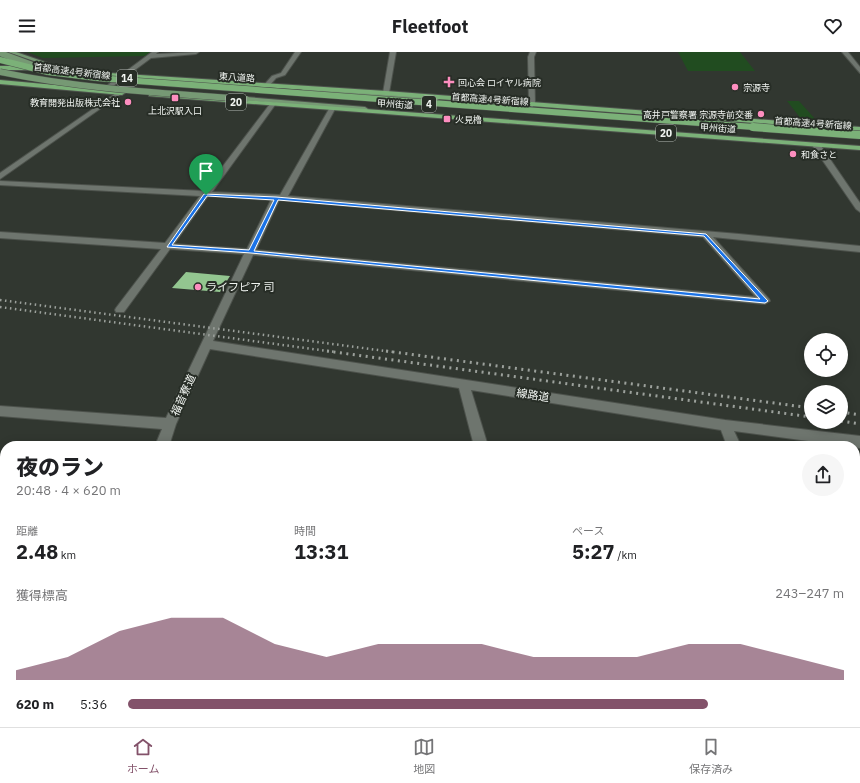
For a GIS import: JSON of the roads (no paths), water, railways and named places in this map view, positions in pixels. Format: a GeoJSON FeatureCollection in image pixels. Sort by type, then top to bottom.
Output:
{"type":"FeatureCollection","features":[{"type":"Feature","properties":{"kind":"highway","name":"首都高速4号新宿線"},"geometry":{"type":"LineString","coordinates":[[0,60],[23,67],[62,74],[130,81],[860,135]]}},
{"type":"Feature","properties":{"kind":"highway","name":"甲州街道"},"geometry":{"type":"LineString","coordinates":[[0,68],[62,69],[125,76],[267,85],[532,106],[860,129]]}},
{"type":"Feature","properties":{"kind":"highway","name":"首都高速4号新宿線"},"geometry":{"type":"LineString","coordinates":[[0,68],[52,79],[106,85],[860,142]]}},
{"type":"Feature","properties":{"kind":"highway","name":"甲州街道"},"geometry":{"type":"LineString","coordinates":[[0,82],[272,105],[860,148]]}},
{"type":"Feature","properties":{"kind":"main road"},"geometry":{"type":"LineString","coordinates":[[11,52],[62,69]]}},
{"type":"Feature","properties":{"kind":"main road","name":"東八道路"},"geometry":{"type":"LineString","coordinates":[[0,53],[38,67],[67,72],[146,80],[475,101]]}},
{"type":"Feature","properties":{"kind":"main road","name":"東八道路"},"geometry":{"type":"LineString","coordinates":[[0,72],[35,80],[92,87],[246,98],[472,119]]}},
{"type":"Feature","properties":{"kind":"street"},"geometry":{"type":"LineString","coordinates":[[103,91],[153,54],[196,52]]}},
{"type":"Feature","properties":{"kind":"street"},"geometry":{"type":"LineString","coordinates":[[267,85],[274,77],[283,74],[298,52]]}},
{"type":"Feature","properties":{"kind":"street"},"geometry":{"type":"LineString","coordinates":[[386,94],[393,52]]}},
{"type":"Feature","properties":{"kind":"street"},"geometry":{"type":"LineString","coordinates":[[532,106],[533,52]]}},
{"type":"Feature","properties":{"kind":"street"},"geometry":{"type":"LineString","coordinates":[[845,52],[860,70]]}},
{"type":"Feature","properties":{"kind":"street"},"geometry":{"type":"LineString","coordinates":[[0,177],[121,92]]}},
{"type":"Feature","properties":{"kind":"street"},"geometry":{"type":"LineString","coordinates":[[120,310],[169,246],[272,105]]}},
{"type":"Feature","properties":{"kind":"street","name":"福音寮道"},"geometry":{"type":"LineString","coordinates":[[164,441],[206,344],[251,252],[280,198],[332,109]]}},
{"type":"Feature","properties":{"kind":"street"},"geometry":{"type":"LineString","coordinates":[[816,145],[860,209]]}},
{"type":"Feature","properties":{"kind":"street"},"geometry":{"type":"LineString","coordinates":[[0,183],[280,198],[860,249]]}},
{"type":"Feature","properties":{"kind":"street"},"geometry":{"type":"LineString","coordinates":[[0,235],[251,252],[765,301],[706,235]]}},
{"type":"Feature","properties":{"kind":"street","name":"線路道"},"geometry":{"type":"LineString","coordinates":[[206,344],[725,425],[852,441]]}},
{"type":"Feature","properties":{"kind":"street"},"geometry":{"type":"LineString","coordinates":[[464,385],[480,441]]}},
{"type":"Feature","properties":{"kind":"street"},"geometry":{"type":"LineString","coordinates":[[0,411],[170,424]]}},
{"type":"Feature","properties":{"kind":"street"},"geometry":{"type":"LineString","coordinates":[[725,425],[732,441]]}},
{"type":"Feature","properties":{"kind":"railway"},"geometry":{"type":"LineString","coordinates":[[0,300],[393,352]]}},
{"type":"Feature","properties":{"kind":"railway"},"geometry":{"type":"LineString","coordinates":[[0,307],[335,352]]}},
{"type":"Feature","properties":{"kind":"railway"},"geometry":{"type":"LineString","coordinates":[[327,351],[804,416]]}},
{"type":"Feature","properties":{"kind":"railway"},"geometry":{"type":"LineString","coordinates":[[386,351],[804,407]]}},
{"type":"Feature","properties":{"kind":"railway"},"geometry":{"type":"LineString","coordinates":[[848,413],[860,415]]}},
{"type":"Feature","properties":{"kind":"railway"},"geometry":{"type":"LineString","coordinates":[[848,422],[860,424]]}},
{"type":"Feature","properties":{"kind":"place","name":"回心会 ロイヤル病院"},"geometry":{"type":"Point","coordinates":[449,82]}},
{"type":"Feature","properties":{"kind":"place","name":"宗源寺"},"geometry":{"type":"Point","coordinates":[735,87]}},
{"type":"Feature","properties":{"kind":"place","name":"上北沢駅入口"},"geometry":{"type":"Point","coordinates":[175,98]}},
{"type":"Feature","properties":{"kind":"place","name":"教育開発出版株式会社"},"geometry":{"type":"Point","coordinates":[128,102]}},
{"type":"Feature","properties":{"kind":"place","name":"高井戸警察署 宗源寺前交番"},"geometry":{"type":"Point","coordinates":[761,114]}},
{"type":"Feature","properties":{"kind":"place","name":"火見櫓"},"geometry":{"type":"Point","coordinates":[447,119]}},
{"type":"Feature","properties":{"kind":"place","name":"和食さと"},"geometry":{"type":"Point","coordinates":[793,154]}},
{"type":"Feature","properties":{"kind":"place","name":"ライフピア 司"},"geometry":{"type":"Point","coordinates":[198,287]}}]}
